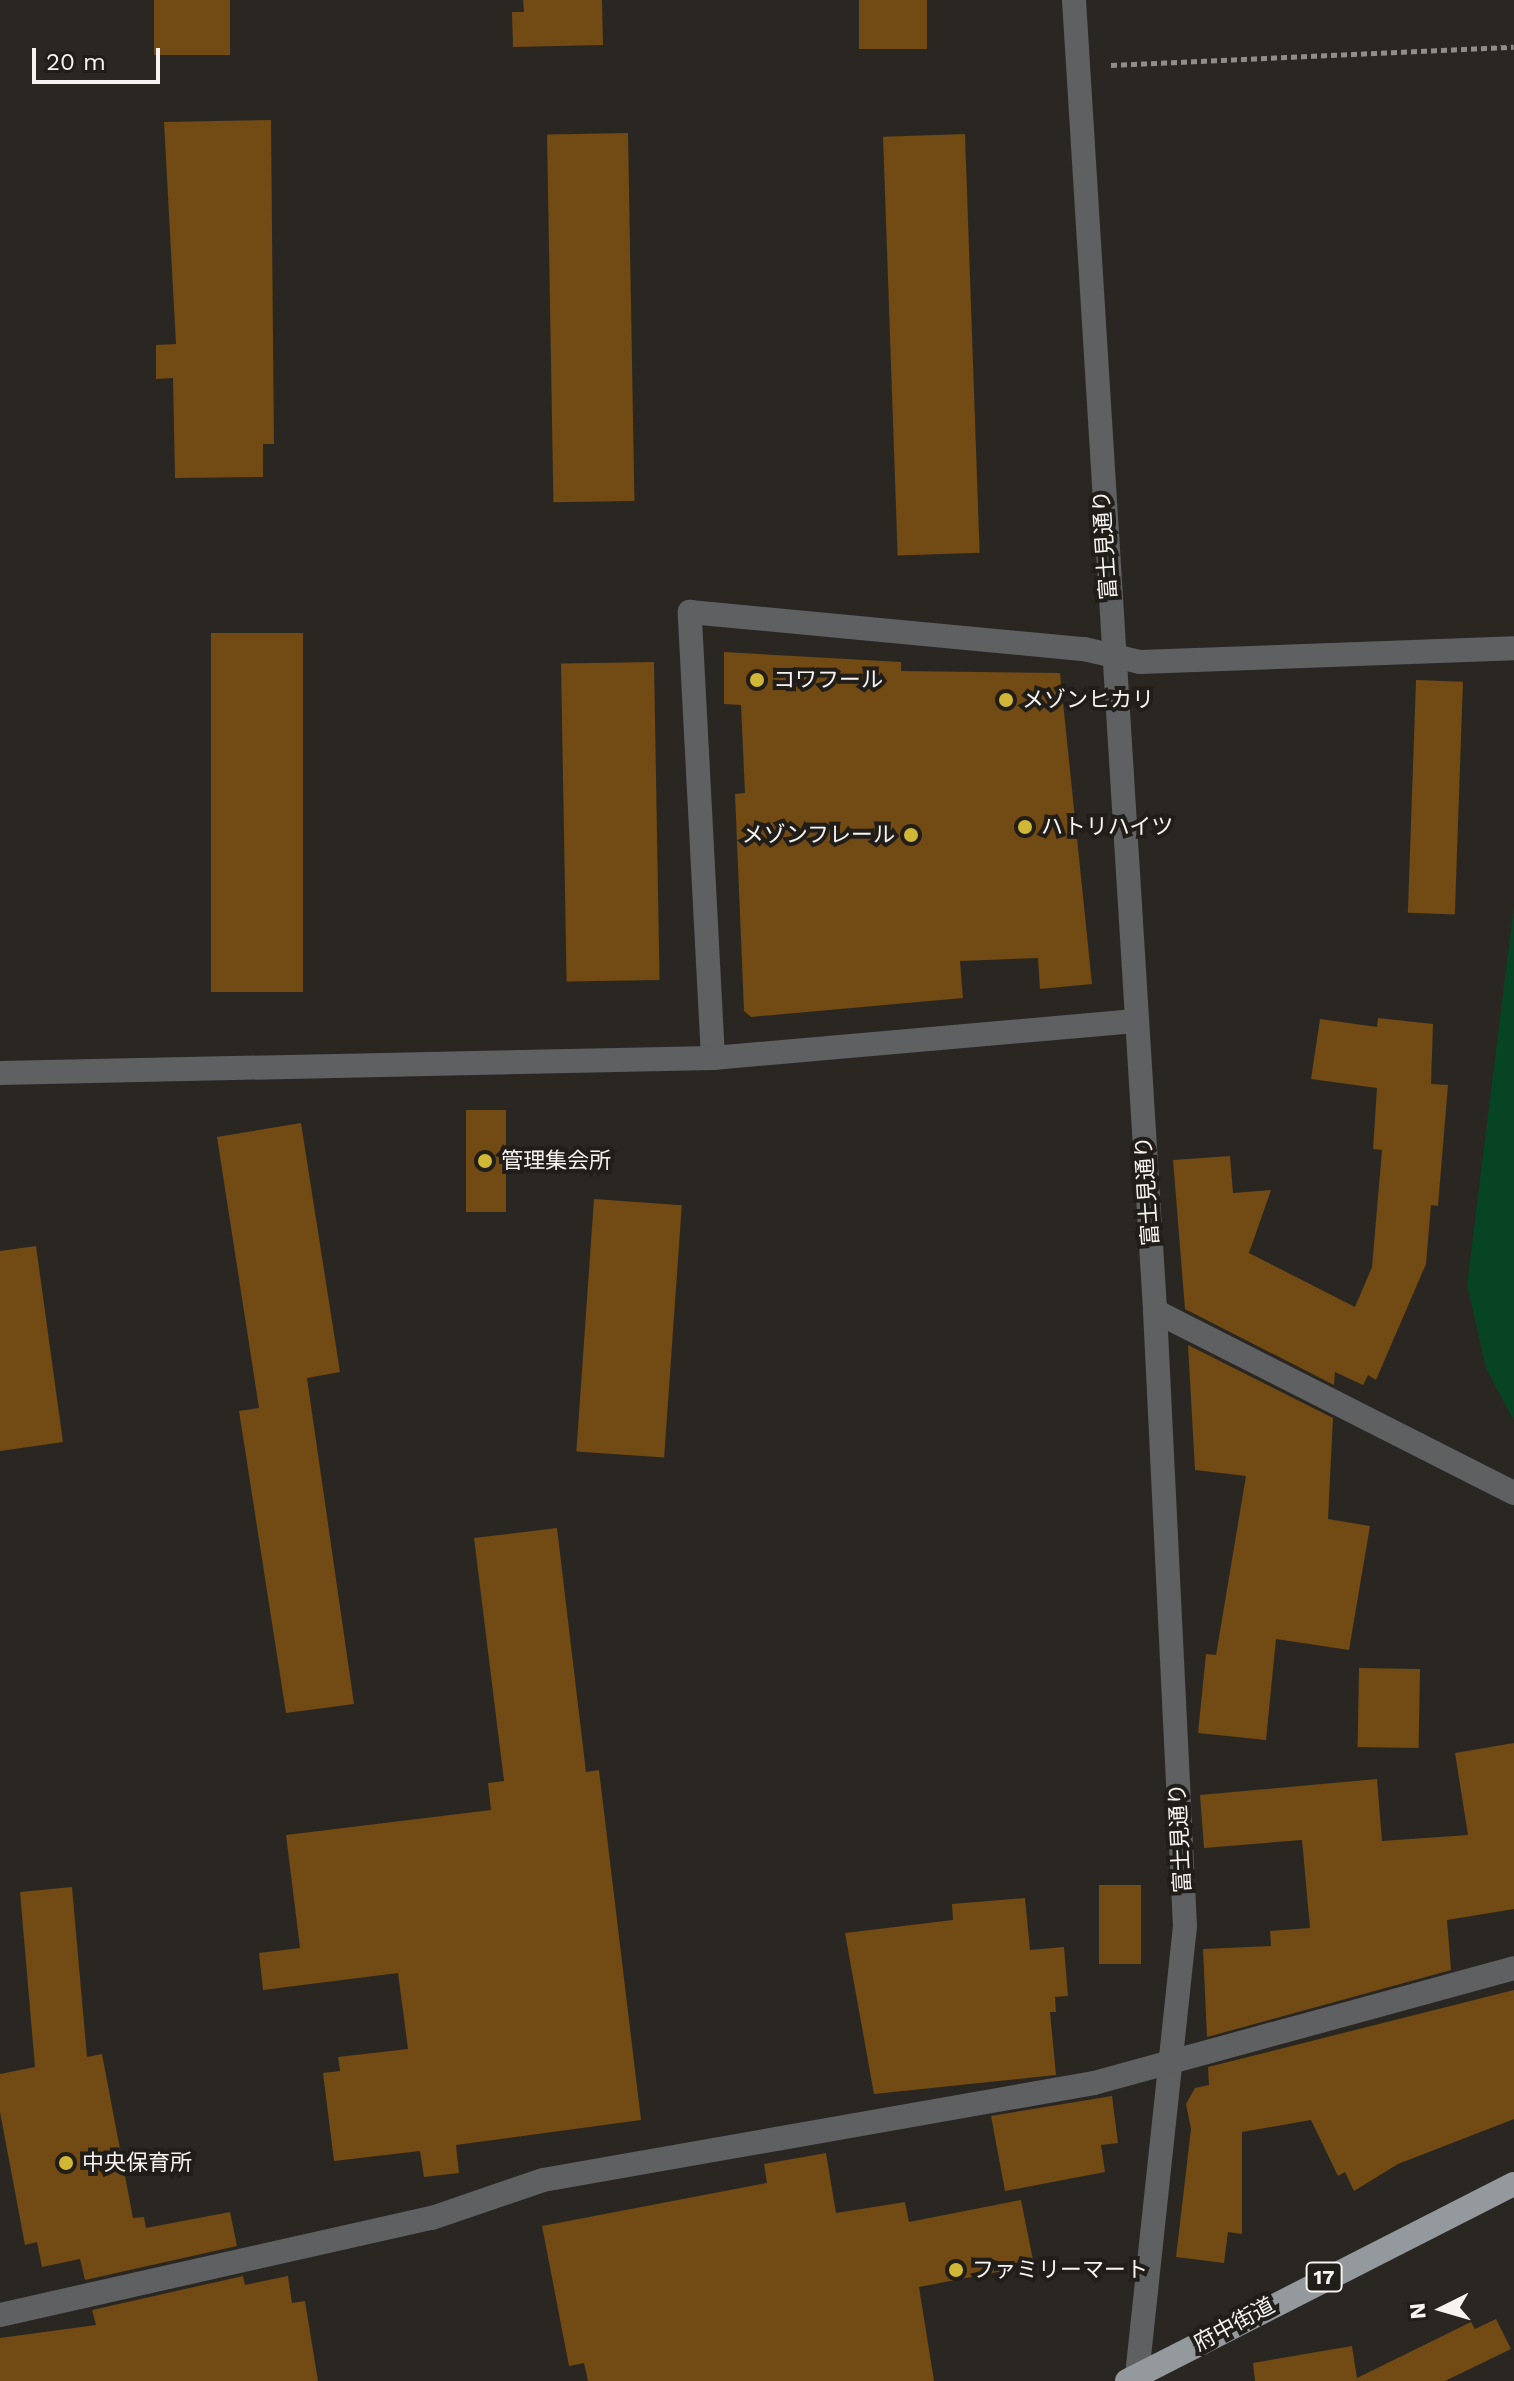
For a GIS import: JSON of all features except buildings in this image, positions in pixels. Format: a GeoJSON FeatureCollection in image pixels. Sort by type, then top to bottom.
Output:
{"type":"FeatureCollection","features":[{"type":"Feature","properties":{"kind":"main road","name":"府中街道"},"geometry":{"type":"LineString","coordinates":[[1133,2379],[1514,2184]]}},
{"type":"Feature","properties":{"kind":"street","name":"富士見通り"},"geometry":{"type":"LineString","coordinates":[[1074,0],[1155,1311],[1185,1926],[1172,2064],[1133,2379]]}},
{"type":"Feature","properties":{"kind":"street"},"geometry":{"type":"LineString","coordinates":[[713,1058],[690,612],[1114,656],[1262,663],[1514,648]]}},
{"type":"Feature","properties":{"kind":"street"},"geometry":{"type":"LineString","coordinates":[[0,1073],[713,1058],[1135,1021]]}},
{"type":"Feature","properties":{"kind":"street"},"geometry":{"type":"LineString","coordinates":[[1155,1311],[1514,1493]]}},
{"type":"Feature","properties":{"kind":"street"},"geometry":{"type":"LineString","coordinates":[[0,2315],[432,2218],[543,2180],[1172,2064],[1514,1968]]}},
{"type":"Feature","properties":{"kind":"path"},"geometry":{"type":"LineString","coordinates":[[1078,66],[1514,47]]}},
{"type":"Feature","properties":{"kind":"green space"},"geometry":{"type":"Polygon","coordinates":[[[1514,905],[1514,1421],[1486,1368],[1467,1285],[1514,905]]]}},
{"type":"Feature","properties":{"kind":"place","name":"コワフール"},"geometry":{"type":"Point","coordinates":[757,680]}},
{"type":"Feature","properties":{"kind":"place","name":"メゾンヒカリ"},"geometry":{"type":"Point","coordinates":[1006,700]}},
{"type":"Feature","properties":{"kind":"place","name":"ハトリハイツ"},"geometry":{"type":"Point","coordinates":[1025,827]}},
{"type":"Feature","properties":{"kind":"place","name":"メゾンフレール"},"geometry":{"type":"Point","coordinates":[911,835]}},
{"type":"Feature","properties":{"kind":"place","name":"管理集会所"},"geometry":{"type":"Point","coordinates":[485,1161]}},
{"type":"Feature","properties":{"kind":"place","name":"中央保育所"},"geometry":{"type":"Point","coordinates":[66,2163]}},
{"type":"Feature","properties":{"kind":"place","name":"ファミリーマート"},"geometry":{"type":"Point","coordinates":[956,2270]}}]}
